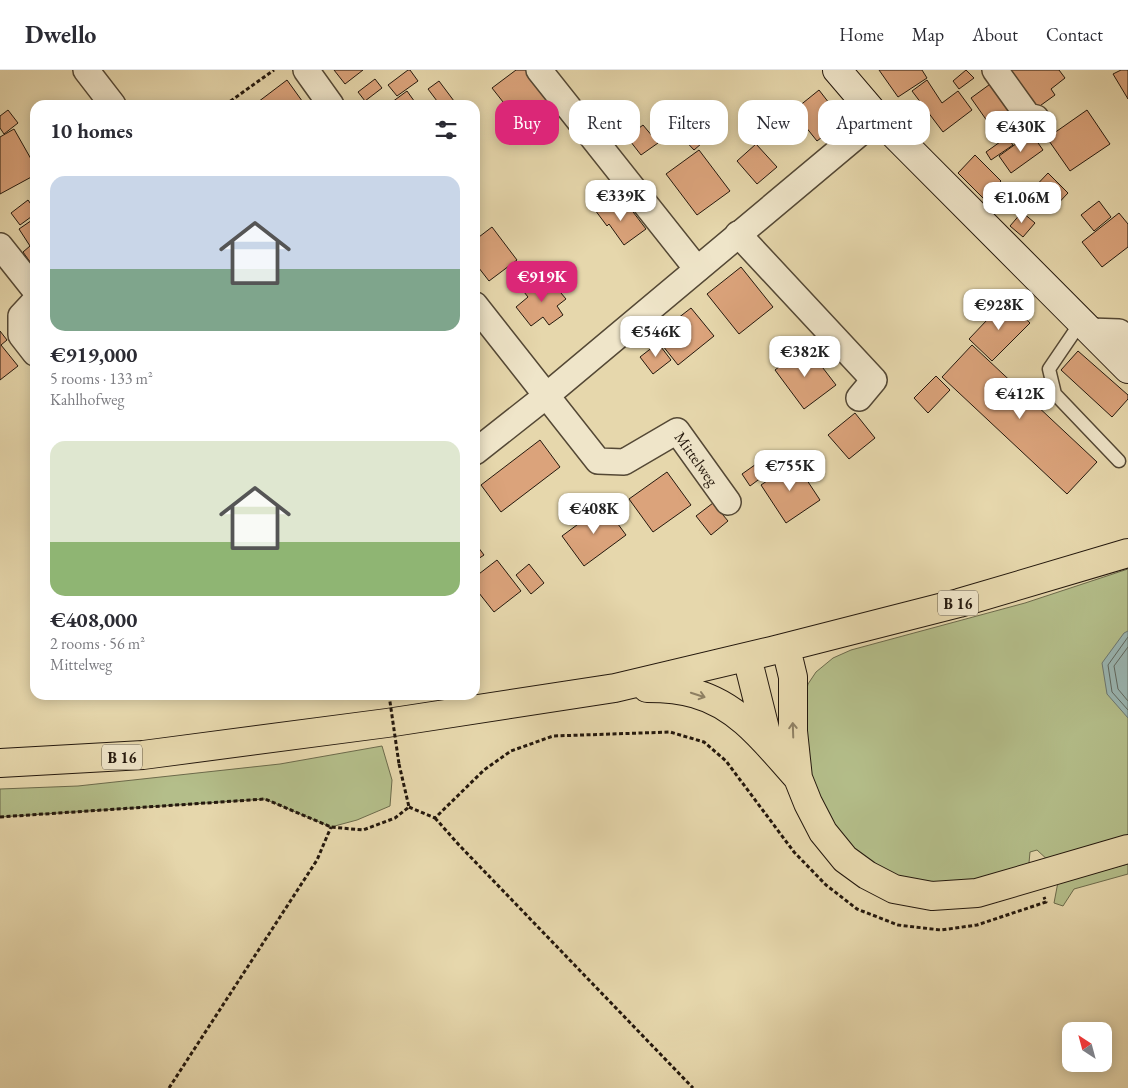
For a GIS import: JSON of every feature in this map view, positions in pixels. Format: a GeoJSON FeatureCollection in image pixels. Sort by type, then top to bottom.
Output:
{"type":"FeatureCollection","features":[{"type":"Feature","properties":{"kind":"main road"},"geometry":{"type":"LineString","coordinates":[[839,71],[863,100]]}},
{"type":"Feature","properties":{"kind":"main road"},"geometry":{"type":"LineString","coordinates":[[905,145],[1128,369]]}},
{"type":"Feature","properties":{"kind":"main road","name":"B 16"},"geometry":{"type":"LineString","coordinates":[[0,763],[143,756],[387,723],[616,688],[786,648],[959,603],[1128,553]]}},
{"type":"Feature","properties":{"kind":"main road"},"geometry":{"type":"LineString","coordinates":[[786,648],[793,677],[793,731],[798,778],[823,832],[845,859],[866,875],[894,889],[932,896],[977,893],[1128,849]]}},
{"type":"Feature","properties":{"kind":"main road"},"geometry":{"type":"LineString","coordinates":[[746,657],[769,746]]}},
{"type":"Feature","properties":{"kind":"main road"},"geometry":{"type":"LineString","coordinates":[[616,688],[668,688],[697,694],[718,703],[738,715],[798,778]]}},
{"type":"Feature","properties":{"kind":"street"},"geometry":{"type":"LineString","coordinates":[[86,70],[109,100]]}},
{"type":"Feature","properties":{"kind":"street"},"geometry":{"type":"LineString","coordinates":[[306,70],[327,100]]}},
{"type":"Feature","properties":{"kind":"street"},"geometry":{"type":"LineString","coordinates":[[539,70],[697,269]]}},
{"type":"Feature","properties":{"kind":"street"},"geometry":{"type":"LineString","coordinates":[[995,70],[1028,116],[1036,118]]}},
{"type":"Feature","properties":{"kind":"street"},"geometry":{"type":"LineString","coordinates":[[480,448],[546,396],[845,145]]}},
{"type":"Feature","properties":{"kind":"street"},"geometry":{"type":"LineString","coordinates":[[738,234],[874,380],[859,398]]}},
{"type":"Feature","properties":{"kind":"street"},"geometry":{"type":"LineString","coordinates":[[0,246],[30,284]]}},
{"type":"Feature","properties":{"kind":"street"},"geometry":{"type":"LineString","coordinates":[[30,306],[21,316],[21,336],[30,347]]}},
{"type":"Feature","properties":{"kind":"street"},"geometry":{"type":"LineString","coordinates":[[480,311],[546,396]]}},
{"type":"Feature","properties":{"kind":"street"},"geometry":{"type":"LineString","coordinates":[[1085,326],[1118,332],[1128,338]]}},
{"type":"Feature","properties":{"kind":"street","name":"Mittelweg"},"geometry":{"type":"LineString","coordinates":[[546,396],[598,461],[624,462],[677,432],[728,502]]}},
{"type":"Feature","properties":{"kind":"lane"},"geometry":{"type":"LineString","coordinates":[[1085,326],[1049,369],[1055,394],[1118,461]]}},
{"type":"Feature","properties":{"kind":"path"},"geometry":{"type":"LineString","coordinates":[[232,100],[274,70]]}},
{"type":"Feature","properties":{"kind":"path"},"geometry":{"type":"LineString","coordinates":[[389,700],[408,806]]}},
{"type":"Feature","properties":{"kind":"path"},"geometry":{"type":"LineString","coordinates":[[435,818],[484,770],[511,750],[553,736],[670,732],[704,742],[726,761],[794,852],[826,884],[857,909],[898,925],[940,930],[977,926],[1046,902],[1040,875]]}},
{"type":"Feature","properties":{"kind":"path"},"geometry":{"type":"LineString","coordinates":[[0,817],[265,799],[331,827],[364,830],[395,818],[408,806]]}},
{"type":"Feature","properties":{"kind":"path"},"geometry":{"type":"LineString","coordinates":[[408,806],[435,818],[459,846],[694,1088]]}},
{"type":"Feature","properties":{"kind":"path"},"geometry":{"type":"LineString","coordinates":[[169,1088],[317,860],[331,827]]}},
{"type":"Feature","properties":{"kind":"green space"},"geometry":{"type":"Polygon","coordinates":[[[1128,569],[1128,839],[1050,862],[1037,850],[1030,852],[1029,863],[1024,866],[975,882],[934,884],[898,878],[852,850],[829,825],[808,775],[805,697],[808,684],[816,672],[833,658],[851,650],[1025,603],[1128,569]]]}},
{"type":"Feature","properties":{"kind":"green space"},"geometry":{"type":"Polygon","coordinates":[[[382,746],[392,780],[390,806],[357,820],[331,827],[265,799],[0,817],[0,789],[78,786],[280,764],[382,746]]]}},
{"type":"Feature","properties":{"kind":"green space"},"geometry":{"type":"Polygon","coordinates":[[[1128,864],[1128,874],[1074,889],[1063,906],[1054,903],[1058,882],[1128,864]]]}},
{"type":"Feature","properties":{"kind":"water"},"geometry":{"type":"Polygon","coordinates":[[[1128,631],[1128,718],[1107,694],[1102,663],[1124,633],[1128,631]]]}},
{"type":"Feature","properties":{"kind":"building"},"geometry":{"type":"Polygon","coordinates":[[[334,70],[363,70],[345,84],[334,70]]]}},
{"type":"Feature","properties":{"kind":"building"},"geometry":{"type":"Polygon","coordinates":[[[408,70],[418,81],[397,96],[388,85],[408,70]]]}},
{"type":"Feature","properties":{"kind":"building"},"geometry":{"type":"Polygon","coordinates":[[[516,70],[531,70],[554,100],[501,100],[492,88],[516,70]]]}},
{"type":"Feature","properties":{"kind":"building"},"geometry":{"type":"Polygon","coordinates":[[[879,70],[922,70],[927,78],[898,97],[879,70]]]}},
{"type":"Feature","properties":{"kind":"building"},"geometry":{"type":"Polygon","coordinates":[[[966,70],[974,78],[959,89],[953,81],[966,70]]]}},
{"type":"Feature","properties":{"kind":"building"},"geometry":{"type":"Polygon","coordinates":[[[1059,70],[1065,78],[1051,89],[1055,95],[1037,108],[1010,71],[1059,70]]]}},
{"type":"Feature","properties":{"kind":"building"},"geometry":{"type":"Polygon","coordinates":[[[1121,70],[1128,70],[1128,99],[1113,74],[1121,70]]]}},
{"type":"Feature","properties":{"kind":"building"},"geometry":{"type":"Polygon","coordinates":[[[375,79],[382,88],[366,100],[358,92],[375,79]]]}},
{"type":"Feature","properties":{"kind":"building"},"geometry":{"type":"Polygon","coordinates":[[[287,80],[301,100],[261,100],[287,80]]]}},
{"type":"Feature","properties":{"kind":"building"},"geometry":{"type":"Polygon","coordinates":[[[927,80],[942,103],[958,91],[972,110],[943,132],[930,115],[930,100],[919,100],[912,91],[927,80]]]}},
{"type":"Feature","properties":{"kind":"building"},"geometry":{"type":"Polygon","coordinates":[[[439,81],[453,100],[436,100],[428,89],[439,81]]]}},
{"type":"Feature","properties":{"kind":"building"},"geometry":{"type":"Polygon","coordinates":[[[993,82],[1022,121],[999,138],[971,98],[993,82]]]}},
{"type":"Feature","properties":{"kind":"building"},"geometry":{"type":"Polygon","coordinates":[[[819,90],[827,100],[818,100],[817,141],[808,130],[807,100],[819,90]]]}},
{"type":"Feature","properties":{"kind":"building"},"geometry":{"type":"Polygon","coordinates":[[[407,91],[413,100],[395,100],[407,91]]]}},
{"type":"Feature","properties":{"kind":"building"},"geometry":{"type":"Polygon","coordinates":[[[8,110],[18,123],[4,134],[0,128],[0,116],[8,110]]]}},
{"type":"Feature","properties":{"kind":"building"},"geometry":{"type":"Polygon","coordinates":[[[1087,110],[1110,144],[1070,171],[1047,138],[1087,110]]]}},
{"type":"Feature","properties":{"kind":"building"},"geometry":{"type":"Polygon","coordinates":[[[643,125],[650,133],[650,145],[655,145],[641,155],[633,145],[640,145],[640,127],[643,125]]]}},
{"type":"Feature","properties":{"kind":"building"},"geometry":{"type":"Polygon","coordinates":[[[1025,126],[1028,132],[1016,141],[1012,135],[1025,126]]]}},
{"type":"Feature","properties":{"kind":"building"},"geometry":{"type":"Polygon","coordinates":[[[14,129],[30,157],[30,178],[0,194],[0,137],[14,129]]]}},
{"type":"Feature","properties":{"kind":"building"},"geometry":{"type":"Polygon","coordinates":[[[1031,133],[1043,150],[1011,173],[999,156],[1031,133]]]}},
{"type":"Feature","properties":{"kind":"building"},"geometry":{"type":"Polygon","coordinates":[[[1007,137],[1013,145],[991,160],[986,152],[1007,137]]]}},
{"type":"Feature","properties":{"kind":"building"},"geometry":{"type":"Polygon","coordinates":[[[689,145],[700,145],[694,150],[689,145]]]}},
{"type":"Feature","properties":{"kind":"building"},"geometry":{"type":"Polygon","coordinates":[[[757,145],[777,167],[757,184],[737,161],[757,145]]]}},
{"type":"Feature","properties":{"kind":"building"},"geometry":{"type":"Polygon","coordinates":[[[699,150],[730,191],[697,215],[666,174],[699,150]]]}},
{"type":"Feature","properties":{"kind":"building"},"geometry":{"type":"Polygon","coordinates":[[[975,155],[1001,181],[984,199],[958,173],[975,155]]]}},
{"type":"Feature","properties":{"kind":"building"},"geometry":{"type":"Polygon","coordinates":[[[1048,173],[1068,193],[1051,211],[1030,192],[1048,173]]]}},
{"type":"Feature","properties":{"kind":"building"},"geometry":{"type":"Polygon","coordinates":[[[28,200],[30,203],[30,218],[20,225],[11,213],[28,200]]]}},
{"type":"Feature","properties":{"kind":"building"},"geometry":{"type":"Polygon","coordinates":[[[608,201],[616,212],[627,204],[646,229],[624,245],[609,224],[607,226],[595,210],[608,201]]]}},
{"type":"Feature","properties":{"kind":"building"},"geometry":{"type":"Polygon","coordinates":[[[1099,201],[1111,217],[1094,231],[1081,215],[1099,201]]]}},
{"type":"Feature","properties":{"kind":"building"},"geometry":{"type":"Polygon","coordinates":[[[1022,212],[1035,223],[1023,237],[1010,226],[1022,212]]]}},
{"type":"Feature","properties":{"kind":"building"},"geometry":{"type":"Polygon","coordinates":[[[1119,213],[1128,224],[1128,247],[1102,267],[1082,242],[1119,213]]]}},
{"type":"Feature","properties":{"kind":"building"},"geometry":{"type":"Polygon","coordinates":[[[30,221],[30,246],[19,229],[30,221]]]}},
{"type":"Feature","properties":{"kind":"building"},"geometry":{"type":"Polygon","coordinates":[[[492,227],[517,260],[489,281],[480,269],[480,236],[492,227]]]}},
{"type":"Feature","properties":{"kind":"building"},"geometry":{"type":"Polygon","coordinates":[[[30,246],[30,262],[23,252],[30,246]]]}},
{"type":"Feature","properties":{"kind":"building"},"geometry":{"type":"Polygon","coordinates":[[[741,267],[773,307],[739,334],[707,294],[741,267]]]}},
{"type":"Feature","properties":{"kind":"building"},"geometry":{"type":"Polygon","coordinates":[[[550,280],[566,299],[557,306],[563,315],[549,325],[543,317],[531,326],[516,307],[528,297],[524,292],[538,281],[542,286],[550,280]]]}},
{"type":"Feature","properties":{"kind":"building"},"geometry":{"type":"Polygon","coordinates":[[[1006,300],[1030,323],[992,361],[969,339],[1006,300]]]}},
{"type":"Feature","properties":{"kind":"building"},"geometry":{"type":"Polygon","coordinates":[[[691,308],[714,336],[678,365],[655,336],[691,308]]]}},
{"type":"Feature","properties":{"kind":"building"},"geometry":{"type":"Polygon","coordinates":[[[0,331],[7,340],[1,345],[18,366],[0,380],[0,331]]]}},
{"type":"Feature","properties":{"kind":"building"},"geometry":{"type":"Polygon","coordinates":[[[658,343],[671,360],[653,374],[640,357],[658,343]]]}},
{"type":"Feature","properties":{"kind":"building"},"geometry":{"type":"Polygon","coordinates":[[[972,345],[1097,462],[1067,494],[942,377],[972,345]]]}},
{"type":"Feature","properties":{"kind":"building"},"geometry":{"type":"Polygon","coordinates":[[[806,346],[836,385],[804,409],[775,370],[806,346]]]}},
{"type":"Feature","properties":{"kind":"building"},"geometry":{"type":"Polygon","coordinates":[[[1078,351],[1128,395],[1128,399],[1112,417],[1061,370],[1078,351]]]}},
{"type":"Feature","properties":{"kind":"building"},"geometry":{"type":"Polygon","coordinates":[[[936,376],[950,390],[928,413],[914,398],[936,376]]]}},
{"type":"Feature","properties":{"kind":"building"},"geometry":{"type":"Polygon","coordinates":[[[855,413],[875,438],[849,459],[828,435],[855,413]]]}},
{"type":"Feature","properties":{"kind":"building"},"geometry":{"type":"Polygon","coordinates":[[[540,440],[560,467],[501,512],[481,485],[540,440]]]}},
{"type":"Feature","properties":{"kind":"building"},"geometry":{"type":"Polygon","coordinates":[[[769,455],[777,466],[750,486],[742,474],[769,455]]]}},
{"type":"Feature","properties":{"kind":"building"},"geometry":{"type":"Polygon","coordinates":[[[795,462],[820,500],[786,523],[761,485],[795,462]]]}},
{"type":"Feature","properties":{"kind":"building"},"geometry":{"type":"Polygon","coordinates":[[[667,472],[691,505],[653,532],[629,499],[667,472]]]}},
{"type":"Feature","properties":{"kind":"building"},"geometry":{"type":"Polygon","coordinates":[[[713,503],[728,521],[711,535],[696,516],[713,503]]]}},
{"type":"Feature","properties":{"kind":"building"},"geometry":{"type":"Polygon","coordinates":[[[604,505],[626,535],[584,566],[562,536],[604,505]]]}},
{"type":"Feature","properties":{"kind":"building"},"geometry":{"type":"Polygon","coordinates":[[[480,550],[484,555],[480,558],[480,550]]]}},
{"type":"Feature","properties":{"kind":"building"},"geometry":{"type":"Polygon","coordinates":[[[497,560],[521,591],[494,612],[480,594],[480,573],[497,560]]]}},
{"type":"Feature","properties":{"kind":"building"},"geometry":{"type":"Polygon","coordinates":[[[529,564],[544,583],[531,594],[516,575],[529,564]]]}}]}
